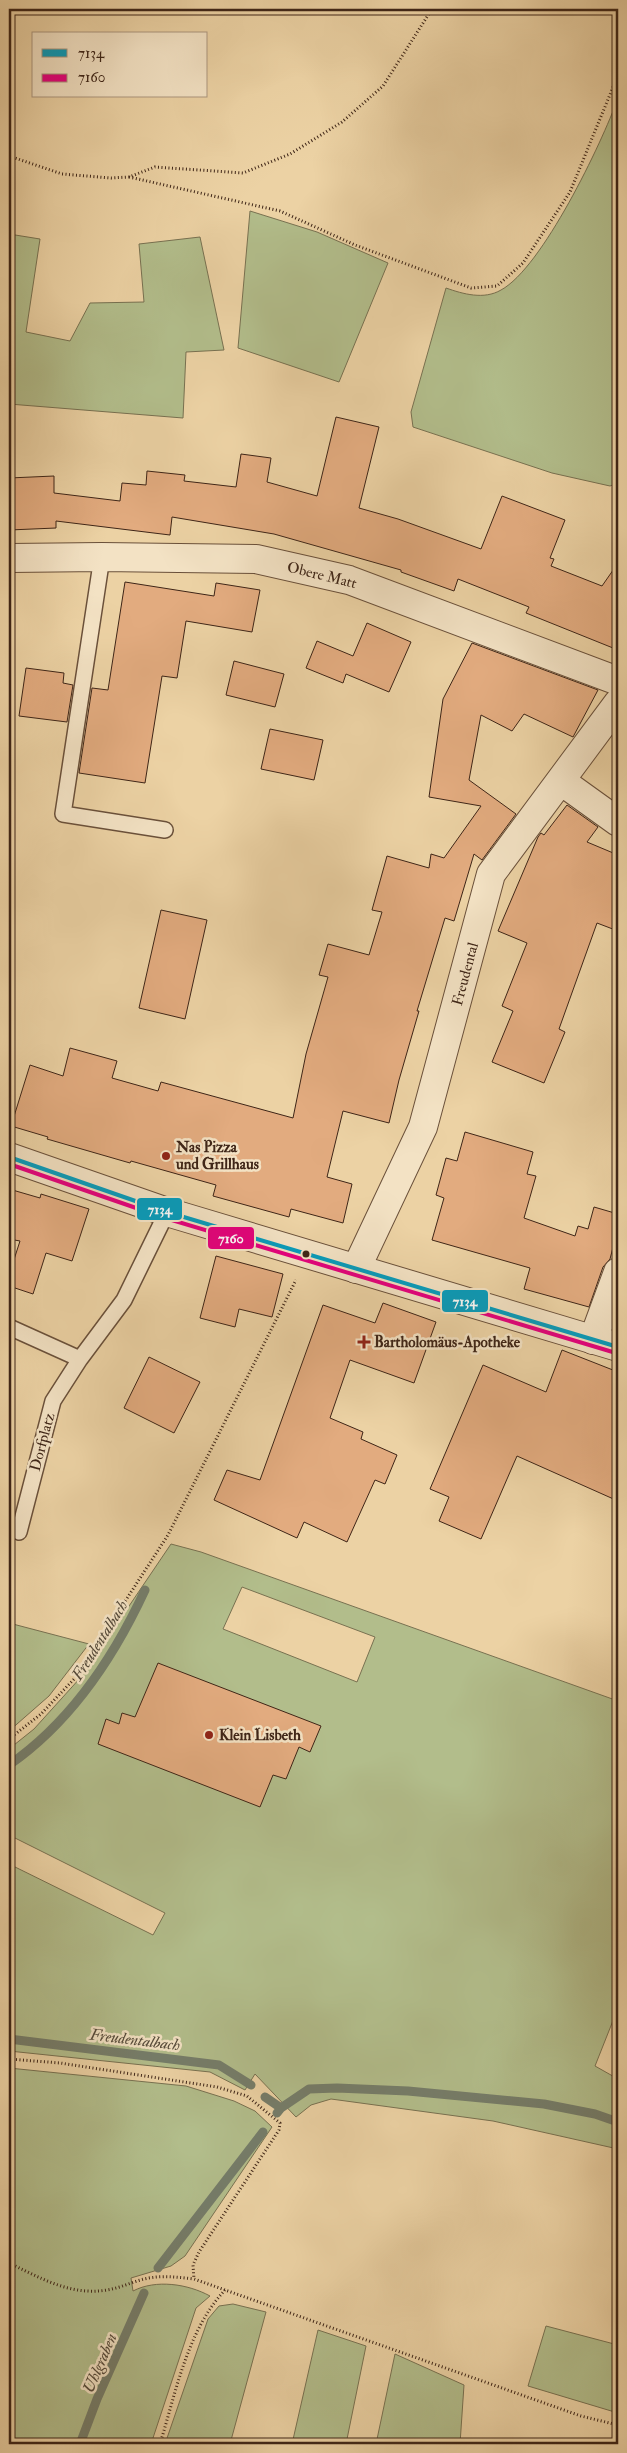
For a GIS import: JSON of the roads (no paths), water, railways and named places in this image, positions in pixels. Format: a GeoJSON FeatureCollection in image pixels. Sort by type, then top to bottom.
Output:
{"type":"FeatureCollection","features":[{"type":"Feature","properties":{"kind":"street","name":"Obere Matt"},"geometry":{"type":"LineString","coordinates":[[9,558],[256,559],[349,580],[618,681]]}},
{"type":"Feature","properties":{"kind":"street","name":"Freudental"},"geometry":{"type":"LineString","coordinates":[[356,1269],[423,1127],[491,874],[618,703]]}},
{"type":"Feature","properties":{"kind":"street"},"geometry":{"type":"LineString","coordinates":[[561,781],[618,822]]}},
{"type":"Feature","properties":{"kind":"street"},"geometry":{"type":"LineString","coordinates":[[9,1157],[167,1212],[308,1256],[618,1347]]}},
{"type":"Feature","properties":{"kind":"street"},"geometry":{"type":"LineString","coordinates":[[593,1340],[618,1272]]}},
{"type":"Feature","properties":{"kind":"lane"},"geometry":{"type":"LineString","coordinates":[[102,557],[63,814],[165,830]]}},
{"type":"Feature","properties":{"kind":"lane","name":"Dorfplatz"},"geometry":{"type":"LineString","coordinates":[[19,1532],[52,1401],[80,1359],[124,1300],[167,1212]]}},
{"type":"Feature","properties":{"kind":"lane"},"geometry":{"type":"LineString","coordinates":[[9,1327],[80,1359]]}},
{"type":"Feature","properties":{"kind":"waterway","name":"Freudentalbach"},"geometry":{"type":"LineString","coordinates":[[9,1765],[52,1729],[89,1686],[119,1640],[145,1590]]}},
{"type":"Feature","properties":{"kind":"waterway","name":"Freudentalbach"},"geometry":{"type":"LineString","coordinates":[[9,2039],[219,2065],[251,2085]]}},
{"type":"Feature","properties":{"kind":"waterway"},"geometry":{"type":"LineString","coordinates":[[277,2113],[281,2108],[309,2089],[337,2088],[408,2091],[544,2104],[595,2114],[618,2122]]}},
{"type":"Feature","properties":{"kind":"waterway","name":"Freudentalbach"},"geometry":{"type":"LineString","coordinates":[[265,2097],[281,2108]]}},
{"type":"Feature","properties":{"kind":"waterway"},"geometry":{"type":"LineString","coordinates":[[158,2268],[263,2132]]}},
{"type":"Feature","properties":{"kind":"waterway","name":"Uhlgraben"},"geometry":{"type":"LineString","coordinates":[[80,2444],[97,2399],[144,2293]]}},
{"type":"Feature","properties":{"kind":"place","name":"Nas Pizza und Grillhaus"},"geometry":{"type":"Point","coordinates":[166,1156]}},
{"type":"Feature","properties":{"kind":"place","name":"Bartholomäus-Apotheke"},"geometry":{"type":"Point","coordinates":[364,1342]}},
{"type":"Feature","properties":{"kind":"place","name":"Klein Lisbeth"},"geometry":{"type":"Point","coordinates":[209,1735]}}]}
